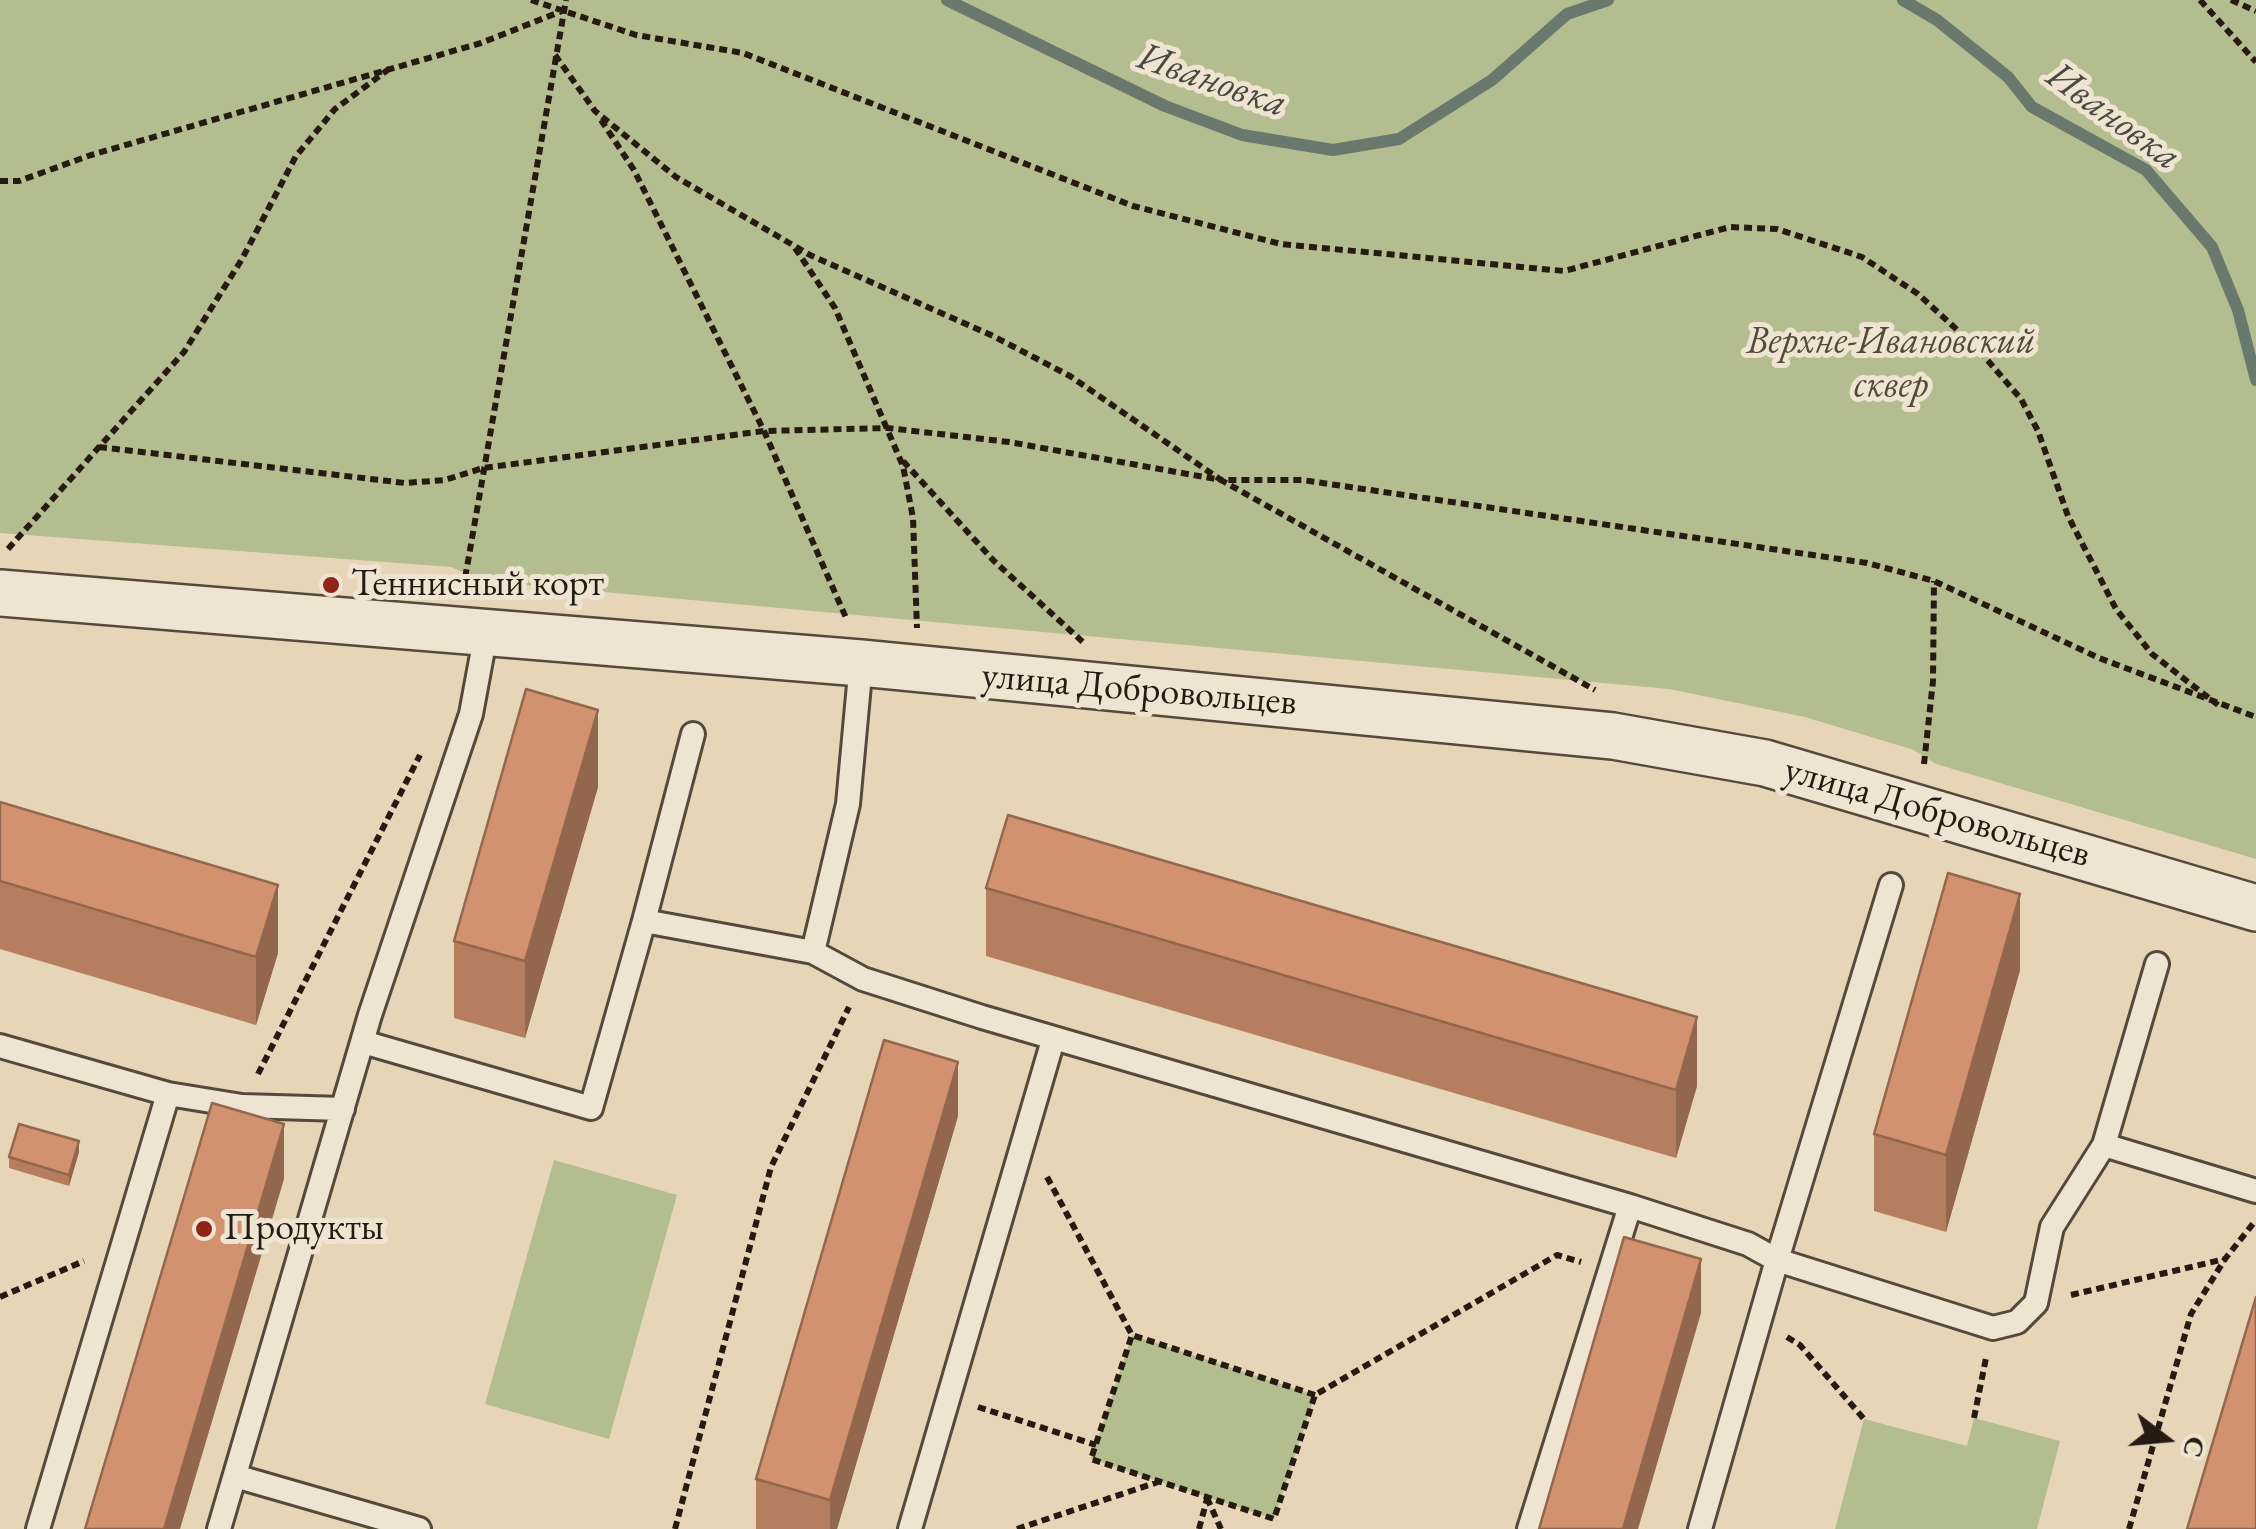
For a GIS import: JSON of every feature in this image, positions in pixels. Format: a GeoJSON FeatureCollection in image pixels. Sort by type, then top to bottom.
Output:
{"type":"FeatureCollection","features":[{"type":"Feature","properties":{"kind":"street","name":"улица Добровольцев"},"geometry":{"type":"LineString","coordinates":[[0,593],[486,633],[856,646],[1632,740],[1764,763],[2256,908]]}},
{"type":"Feature","properties":{"kind":"lane"},"geometry":{"type":"LineString","coordinates":[[219,1529],[362,1042],[470,714],[486,633]]}},
{"type":"Feature","properties":{"kind":"lane"},"geometry":{"type":"LineString","coordinates":[[813,952],[848,804],[856,646]]}},
{"type":"Feature","properties":{"kind":"lane"},"geometry":{"type":"LineString","coordinates":[[362,1042],[591,1108],[693,734]]}},
{"type":"Feature","properties":{"kind":"lane"},"geometry":{"type":"LineString","coordinates":[[1700,1529],[1891,885]]}},
{"type":"Feature","properties":{"kind":"lane"},"geometry":{"type":"LineString","coordinates":[[644,921],[813,952],[863,979],[1053,1040],[1630,1206],[1748,1244],[1777,1260],[1993,1328],[2018,1322],[2036,1303],[2052,1226],[2104,1145],[2157,964]]}},
{"type":"Feature","properties":{"kind":"lane"},"geometry":{"type":"LineString","coordinates":[[910,1529],[1053,1040]]}},
{"type":"Feature","properties":{"kind":"lane"},"geometry":{"type":"LineString","coordinates":[[2,1053],[168,1094],[242,1106],[343,1109]]}},
{"type":"Feature","properties":{"kind":"lane"},"geometry":{"type":"LineString","coordinates":[[38,1529],[168,1094]]}},
{"type":"Feature","properties":{"kind":"lane"},"geometry":{"type":"LineString","coordinates":[[2104,1145],[2256,1191]]}},
{"type":"Feature","properties":{"kind":"lane"},"geometry":{"type":"LineString","coordinates":[[1529,1529],[1630,1206]]}},
{"type":"Feature","properties":{"kind":"lane"},"geometry":{"type":"LineString","coordinates":[[235,1476],[419,1529]]}},
{"type":"Feature","properties":{"kind":"path"},"geometry":{"type":"LineString","coordinates":[[530,0],[636,35],[743,53],[1133,206],[1281,244],[1564,271],[1730,227],[1777,229],[1862,257],[1918,294],[1977,348],[2020,398],[2038,431],[2084,551],[2116,608],[2152,654],[2218,705]]}},
{"type":"Feature","properties":{"kind":"path"},"geometry":{"type":"LineString","coordinates":[[462,595],[566,0]]}},
{"type":"Feature","properties":{"kind":"path"},"geometry":{"type":"LineString","coordinates":[[2200,0],[2256,62]]}},
{"type":"Feature","properties":{"kind":"path"},"geometry":{"type":"LineString","coordinates":[[2231,0],[2256,10]]}},
{"type":"Feature","properties":{"kind":"path"},"geometry":{"type":"LineString","coordinates":[[0,181],[19,181],[91,155],[481,43],[563,11]]}},
{"type":"Feature","properties":{"kind":"path"},"geometry":{"type":"LineString","coordinates":[[555,55],[634,170],[764,432],[856,646]]}},
{"type":"Feature","properties":{"kind":"path"},"geometry":{"type":"LineString","coordinates":[[0,556],[37,521],[184,352],[234,273],[296,156],[335,109],[393,66]]}},
{"type":"Feature","properties":{"kind":"path"},"geometry":{"type":"LineString","coordinates":[[595,111],[676,177],[795,246],[993,336],[1070,376],[1221,480],[1609,698]]}},
{"type":"Feature","properties":{"kind":"path"},"geometry":{"type":"LineString","coordinates":[[795,246],[835,308],[899,456],[913,518],[916,635]]}},
{"type":"Feature","properties":{"kind":"path"},"geometry":{"type":"LineString","coordinates":[[99,446],[405,483],[444,480],[483,468],[764,432],[888,428],[1009,442],[1221,480],[1302,480],[1528,510],[1867,563],[1934,581],[2099,658],[2256,718]]}},
{"type":"Feature","properties":{"kind":"path"},"geometry":{"type":"LineString","coordinates":[[899,456],[994,561],[1066,622],[1090,651]]}},
{"type":"Feature","properties":{"kind":"path"},"geometry":{"type":"LineString","coordinates":[[1922,773],[1933,681],[1934,581]]}},
{"type":"Feature","properties":{"kind":"path"},"geometry":{"type":"LineString","coordinates":[[242,1106],[424,746]]}},
{"type":"Feature","properties":{"kind":"path"},"geometry":{"type":"LineString","coordinates":[[675,1529],[771,1166],[863,979]]}},
{"type":"Feature","properties":{"kind":"path"},"geometry":{"type":"LineString","coordinates":[[1026,1136],[1132,1335],[1315,1395]]}},
{"type":"Feature","properties":{"kind":"path"},"geometry":{"type":"LineString","coordinates":[[2129,1529],[2191,1314],[2224,1259],[2256,1220]]}},
{"type":"Feature","properties":{"kind":"path"},"geometry":{"type":"LineString","coordinates":[[1132,1335],[1091,1459],[1274,1519],[1315,1395],[1557,1255],[1611,1271]]}},
{"type":"Feature","properties":{"kind":"path"},"geometry":{"type":"LineString","coordinates":[[0,1297],[95,1256]]}},
{"type":"Feature","properties":{"kind":"path"},"geometry":{"type":"LineString","coordinates":[[2086,1291],[2224,1259]]}},
{"type":"Feature","properties":{"kind":"path"},"geometry":{"type":"LineString","coordinates":[[1800,1345],[1864,1419]]}},
{"type":"Feature","properties":{"kind":"path"},"geometry":{"type":"LineString","coordinates":[[1974,1418],[1984,1370]]}},
{"type":"Feature","properties":{"kind":"path"},"geometry":{"type":"LineString","coordinates":[[948,1397],[1096,1446]]}},
{"type":"Feature","properties":{"kind":"path"},"geometry":{"type":"LineString","coordinates":[[1017,1529],[1160,1482]]}},
{"type":"Feature","properties":{"kind":"path"},"geometry":{"type":"LineString","coordinates":[[1199,1529],[1207,1498]]}},
{"type":"Feature","properties":{"kind":"path"},"geometry":{"type":"LineString","coordinates":[[1207,1498],[1221,1529]]}},
{"type":"Feature","properties":{"kind":"green space","name":"Верхне-Ивановский сквер"},"geometry":{"type":"Polygon","coordinates":[[[0,0],[2256,0],[2256,859],[1936,764],[1914,750],[1805,717],[1669,689],[483,581],[451,567],[0,533],[0,0]]]}},
{"type":"Feature","properties":{"kind":"green space"},"geometry":{"type":"Polygon","coordinates":[[[554,1160],[677,1195],[609,1439],[485,1404],[554,1160]]]}},
{"type":"Feature","properties":{"kind":"green space"},"geometry":{"type":"Polygon","coordinates":[[[1132,1335],[1315,1395],[1274,1519],[1091,1459],[1132,1335]]]}},
{"type":"Feature","properties":{"kind":"green space"},"geometry":{"type":"Polygon","coordinates":[[[1974,1418],[2060,1441],[2037,1529],[1835,1529],[1864,1419],[1967,1446],[1974,1418]]]}},
{"type":"Feature","properties":{"kind":"building"},"geometry":{"type":"Polygon","coordinates":[[[526,689],[598,710],[525,961],[454,941],[526,689]]]}},
{"type":"Feature","properties":{"kind":"building"},"geometry":{"type":"Polygon","coordinates":[[[0,802],[278,885],[256,957],[0,881],[0,802]]]}},
{"type":"Feature","properties":{"kind":"building"},"geometry":{"type":"Polygon","coordinates":[[[1008,815],[1697,1017],[1676,1090],[986,888],[1008,815]]]}},
{"type":"Feature","properties":{"kind":"building"},"geometry":{"type":"Polygon","coordinates":[[[1948,873],[2020,894],[1946,1155],[1874,1134],[1948,873]]]}},
{"type":"Feature","properties":{"kind":"building"},"geometry":{"type":"Polygon","coordinates":[[[884,1040],[958,1062],[830,1500],[756,1479],[884,1040]]]}},
{"type":"Feature","properties":{"kind":"building"},"geometry":{"type":"Polygon","coordinates":[[[212,1103],[284,1124],[164,1529],[85,1529],[212,1103]]]}},
{"type":"Feature","properties":{"kind":"building"},"geometry":{"type":"Polygon","coordinates":[[[19,1124],[79,1141],[69,1175],[9,1157],[19,1124]]]}},
{"type":"Feature","properties":{"kind":"building"},"geometry":{"type":"Polygon","coordinates":[[[1624,1237],[1701,1259],[1623,1529],[1539,1529],[1624,1237]]]}},
{"type":"Feature","properties":{"kind":"building"},"geometry":{"type":"Polygon","coordinates":[[[2256,1297],[2256,1529],[2187,1529],[2256,1297]]]}},
{"type":"Feature","properties":{"kind":"waterway","name":"Ивановка"},"geometry":{"type":"LineString","coordinates":[[947,0],[1165,106],[1242,135],[1333,150],[1399,139],[1492,80],[1567,14],[1608,0]]}},
{"type":"Feature","properties":{"kind":"waterway","name":"Ивановка"},"geometry":{"type":"LineString","coordinates":[[1903,0],[1937,20],[2008,77],[2032,107],[2146,170],[2212,247],[2238,310],[2256,380]]}},
{"type":"Feature","properties":{"kind":"place","name":"Теннисный корт"},"geometry":{"type":"Point","coordinates":[331,585]}},
{"type":"Feature","properties":{"kind":"place","name":"Продукты"},"geometry":{"type":"Point","coordinates":[204,1229]}}]}
